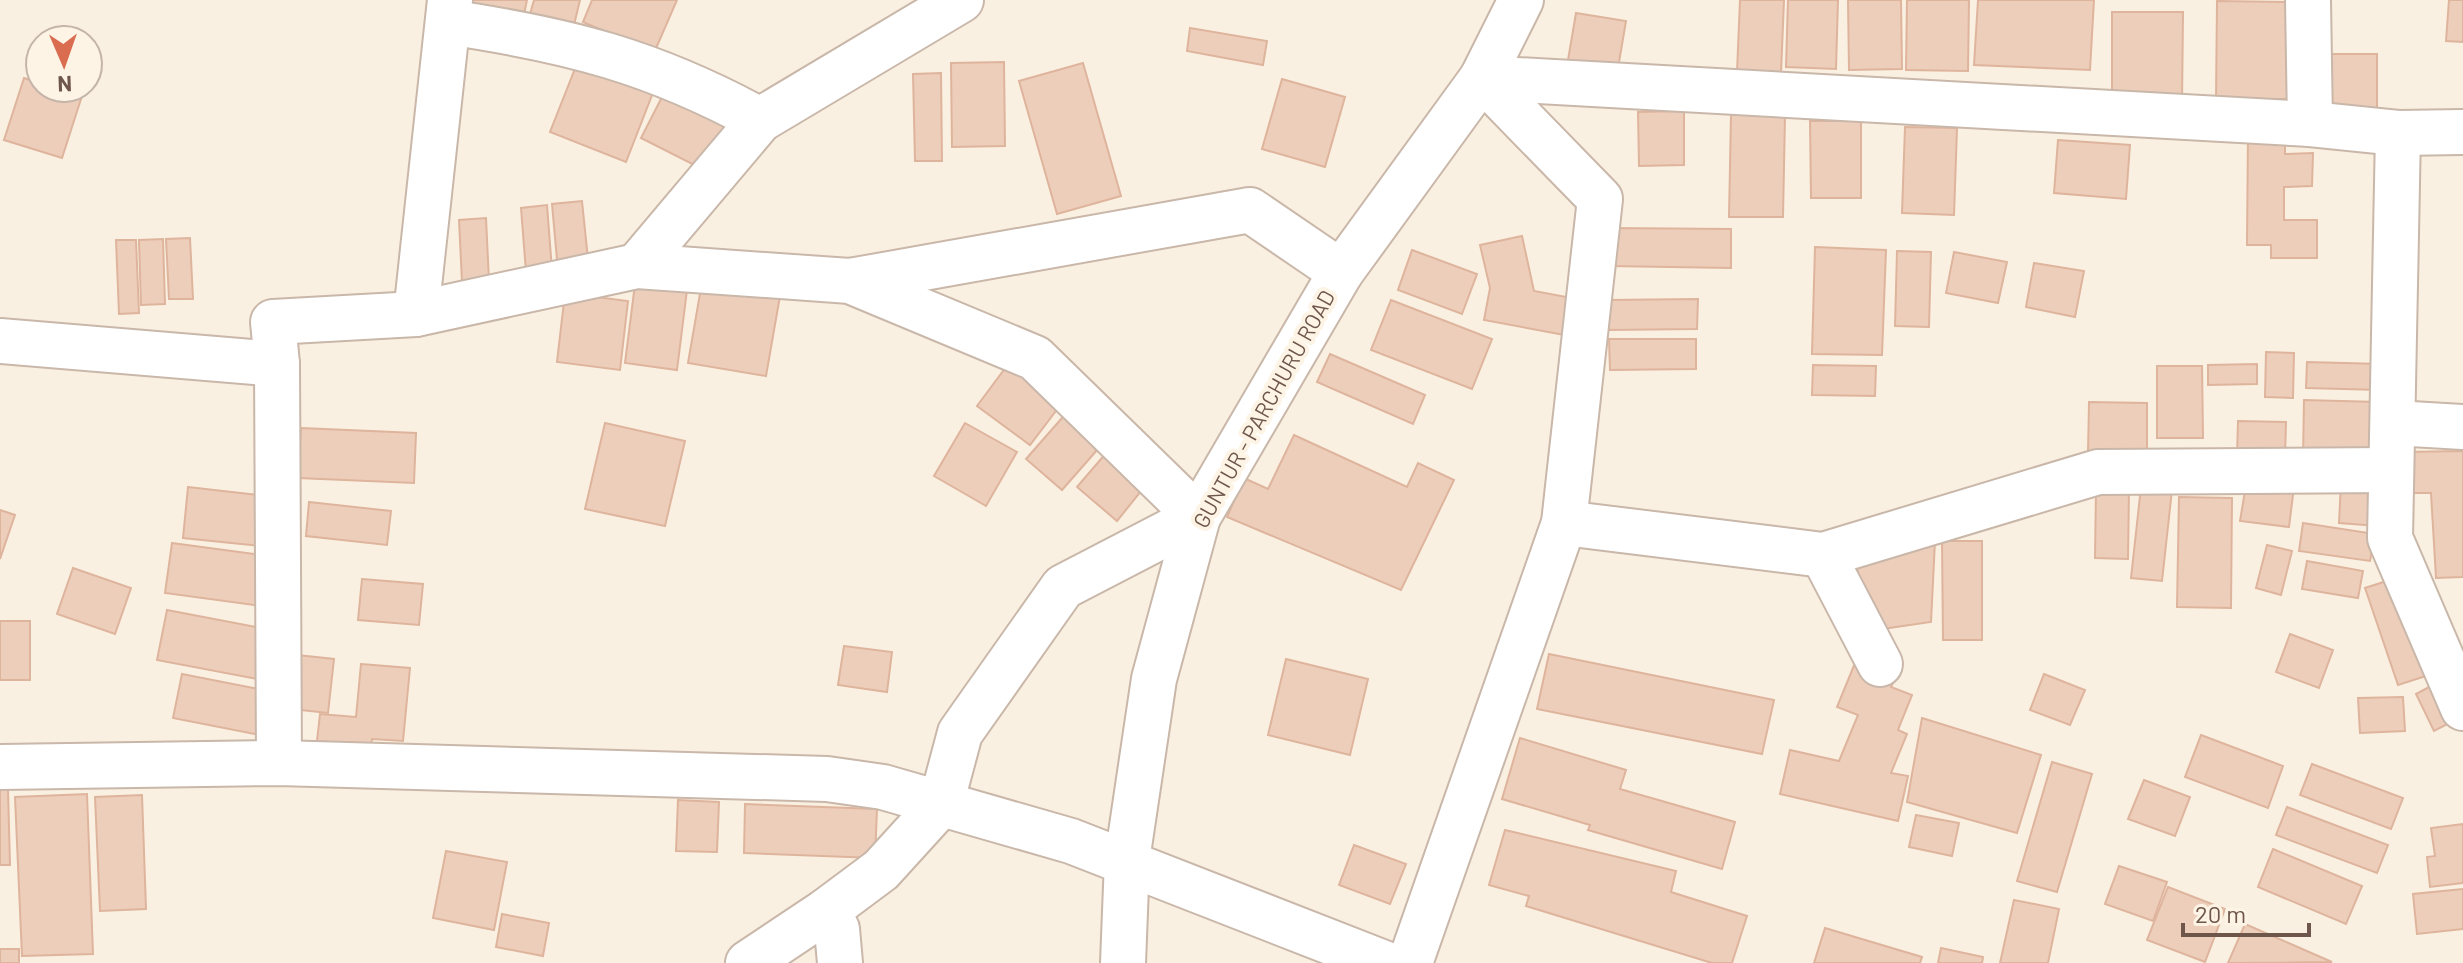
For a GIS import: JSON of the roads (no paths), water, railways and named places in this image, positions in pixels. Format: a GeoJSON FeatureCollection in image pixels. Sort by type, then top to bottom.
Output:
{"type":"FeatureCollection","features":[{"type":"Feature","properties":{"kind":"street"},"geometry":{"type":"LineString","coordinates":[[637,266],[760,120],[961,0]]}},
{"type":"Feature","properties":{"kind":"street","name":"GUNTUR - PARCHURU ROAD"},"geometry":{"type":"LineString","coordinates":[[1123,963],[1127,860],[1154,679],[1198,517],[1341,272],[1482,78],[1521,0]]}},
{"type":"Feature","properties":{"kind":"street"},"geometry":{"type":"LineString","coordinates":[[2308,0],[2310,124]]}},
{"type":"Feature","properties":{"kind":"street"},"geometry":{"type":"LineString","coordinates":[[416,314],[449,11],[595,49],[670,76],[760,120]]}},
{"type":"Feature","properties":{"kind":"street"},"geometry":{"type":"LineString","coordinates":[[1482,78],[2310,124],[2398,133],[2463,132]]}},
{"type":"Feature","properties":{"kind":"street"},"geometry":{"type":"LineString","coordinates":[[0,767],[279,763],[827,779],[883,787],[1127,860],[1382,961],[1564,523],[1600,199],[1482,78]]}},
{"type":"Feature","properties":{"kind":"street"},"geometry":{"type":"LineString","coordinates":[[2398,133],[2390,538],[2463,708]]}},
{"type":"Feature","properties":{"kind":"street"},"geometry":{"type":"LineString","coordinates":[[279,763],[277,364],[273,322],[416,314],[637,266],[850,281],[1250,210],[1341,272]]}},
{"type":"Feature","properties":{"kind":"street"},"geometry":{"type":"LineString","coordinates":[[748,963],[881,870],[941,804],[960,733],[1063,587],[1198,517],[1035,358],[850,281]]}},
{"type":"Feature","properties":{"kind":"street"},"geometry":{"type":"LineString","coordinates":[[0,341],[277,364]]}},
{"type":"Feature","properties":{"kind":"street"},"geometry":{"type":"LineString","coordinates":[[2394,423],[2463,427]]}},
{"type":"Feature","properties":{"kind":"street"},"geometry":{"type":"LineString","coordinates":[[1564,523],[1823,555],[2098,472],[2391,470]]}},
{"type":"Feature","properties":{"kind":"street"},"geometry":{"type":"LineString","coordinates":[[1823,555],[1880,664]]}},
{"type":"Feature","properties":{"kind":"street"},"geometry":{"type":"LineString","coordinates":[[826,911],[837,929],[840,963]]}}]}
